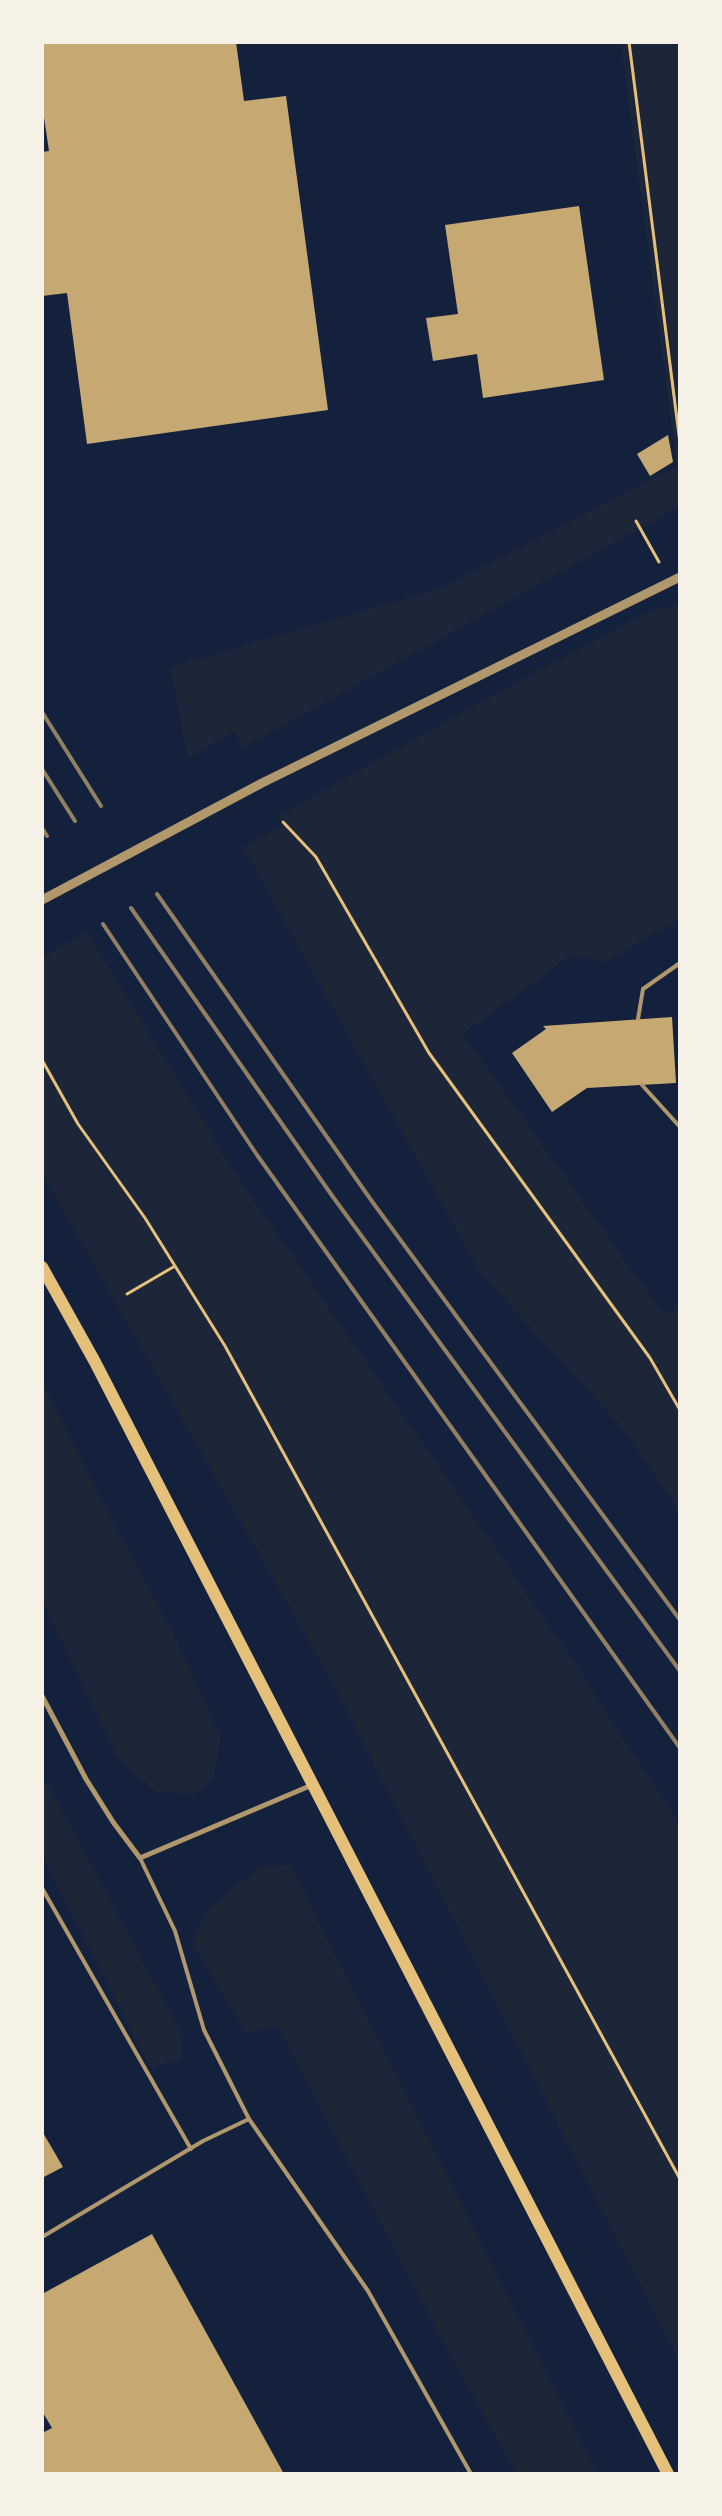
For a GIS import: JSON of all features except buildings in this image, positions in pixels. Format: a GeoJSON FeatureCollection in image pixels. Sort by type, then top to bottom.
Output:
{"type":"FeatureCollection","features":[{"type":"Feature","properties":{"kind":"main road"},"geometry":{"type":"LineString","coordinates":[[42,1267],[95,1362],[668,2474]]}},
{"type":"Feature","properties":{"kind":"street"},"geometry":{"type":"LineString","coordinates":[[42,900],[262,783],[680,578]]}},
{"type":"Feature","properties":{"kind":"street"},"geometry":{"type":"LineString","coordinates":[[42,1696],[86,1779],[113,1822],[140,1858],[313,1785]]}},
{"type":"Feature","properties":{"kind":"lane"},"geometry":{"type":"LineString","coordinates":[[638,1019],[643,989],[680,962]]}},
{"type":"Feature","properties":{"kind":"lane"},"geometry":{"type":"LineString","coordinates":[[642,1085],[680,1127]]}},
{"type":"Feature","properties":{"kind":"lane"},"geometry":{"type":"LineString","coordinates":[[140,1858],[175,1931],[204,2030],[250,2119],[368,2291],[471,2474]]}},
{"type":"Feature","properties":{"kind":"lane"},"geometry":{"type":"LineString","coordinates":[[42,1888],[191,2149]]}},
{"type":"Feature","properties":{"kind":"lane"},"geometry":{"type":"LineString","coordinates":[[42,2237],[191,2149],[250,2119]]}},
{"type":"Feature","properties":{"kind":"path"},"geometry":{"type":"LineString","coordinates":[[629,42],[680,443]]}},
{"type":"Feature","properties":{"kind":"path"},"geometry":{"type":"LineString","coordinates":[[283,822],[316,857],[429,1053],[650,1358],[680,1410]]}},
{"type":"Feature","properties":{"kind":"path"},"geometry":{"type":"LineString","coordinates":[[42,1060],[78,1124],[145,1218],[225,1346],[680,2179]]}},
{"type":"Feature","properties":{"kind":"path"},"geometry":{"type":"LineString","coordinates":[[127,1294],[175,1266]]}},
{"type":"Feature","properties":{"kind":"shaded area"},"geometry":{"type":"Polygon","coordinates":[[[621,43],[679,43],[679,507],[243,748],[234,732],[188,758],[170,667],[439,589],[677,466],[621,43]]]}},
{"type":"Feature","properties":{"kind":"shaded area"},"geometry":{"type":"Polygon","coordinates":[[[679,604],[679,919],[607,962],[572,955],[463,1034],[663,1313],[679,1310],[679,1510],[622,1428],[481,1274],[243,847],[283,825],[278,816],[475,705],[648,612],[679,604]]]}},
{"type":"Feature","properties":{"kind":"shaded area"},"geometry":{"type":"Polygon","coordinates":[[[87,932],[232,1168],[573,1660],[679,1824],[679,2361],[333,1684],[43,1175],[42,957],[87,932]]]}},
{"type":"Feature","properties":{"kind":"shaded area"},"geometry":{"type":"Polygon","coordinates":[[[43,1383],[96,1489],[172,1631],[221,1737],[213,1779],[196,1794],[155,1792],[117,1756],[43,1603],[43,1383]]]}},
{"type":"Feature","properties":{"kind":"shaded area"},"geometry":{"type":"Polygon","coordinates":[[[47,1782],[184,2038],[181,2059],[150,2068],[43,1857],[43,1784],[47,1782]]]}},
{"type":"Feature","properties":{"kind":"shaded area"},"geometry":{"type":"Polygon","coordinates":[[[290,1864],[597,2473],[516,2473],[448,2351],[277,2025],[246,2033],[192,1943],[207,1910],[258,1868],[290,1864]]]}},
{"type":"Feature","properties":{"kind":"railway"},"geometry":{"type":"LineString","coordinates":[[42,712],[101,806]]}},
{"type":"Feature","properties":{"kind":"railway"},"geometry":{"type":"LineString","coordinates":[[42,769],[75,821]]}},
{"type":"Feature","properties":{"kind":"railway"},"geometry":{"type":"LineString","coordinates":[[42,828],[47,836]]}},
{"type":"Feature","properties":{"kind":"railway"},"geometry":{"type":"LineString","coordinates":[[157,894],[371,1200],[680,1620]]}},
{"type":"Feature","properties":{"kind":"railway"},"geometry":{"type":"LineString","coordinates":[[131,908],[333,1197],[680,1671]]}},
{"type":"Feature","properties":{"kind":"railway"},"geometry":{"type":"LineString","coordinates":[[103,924],[257,1155],[680,1748]]}}]}
